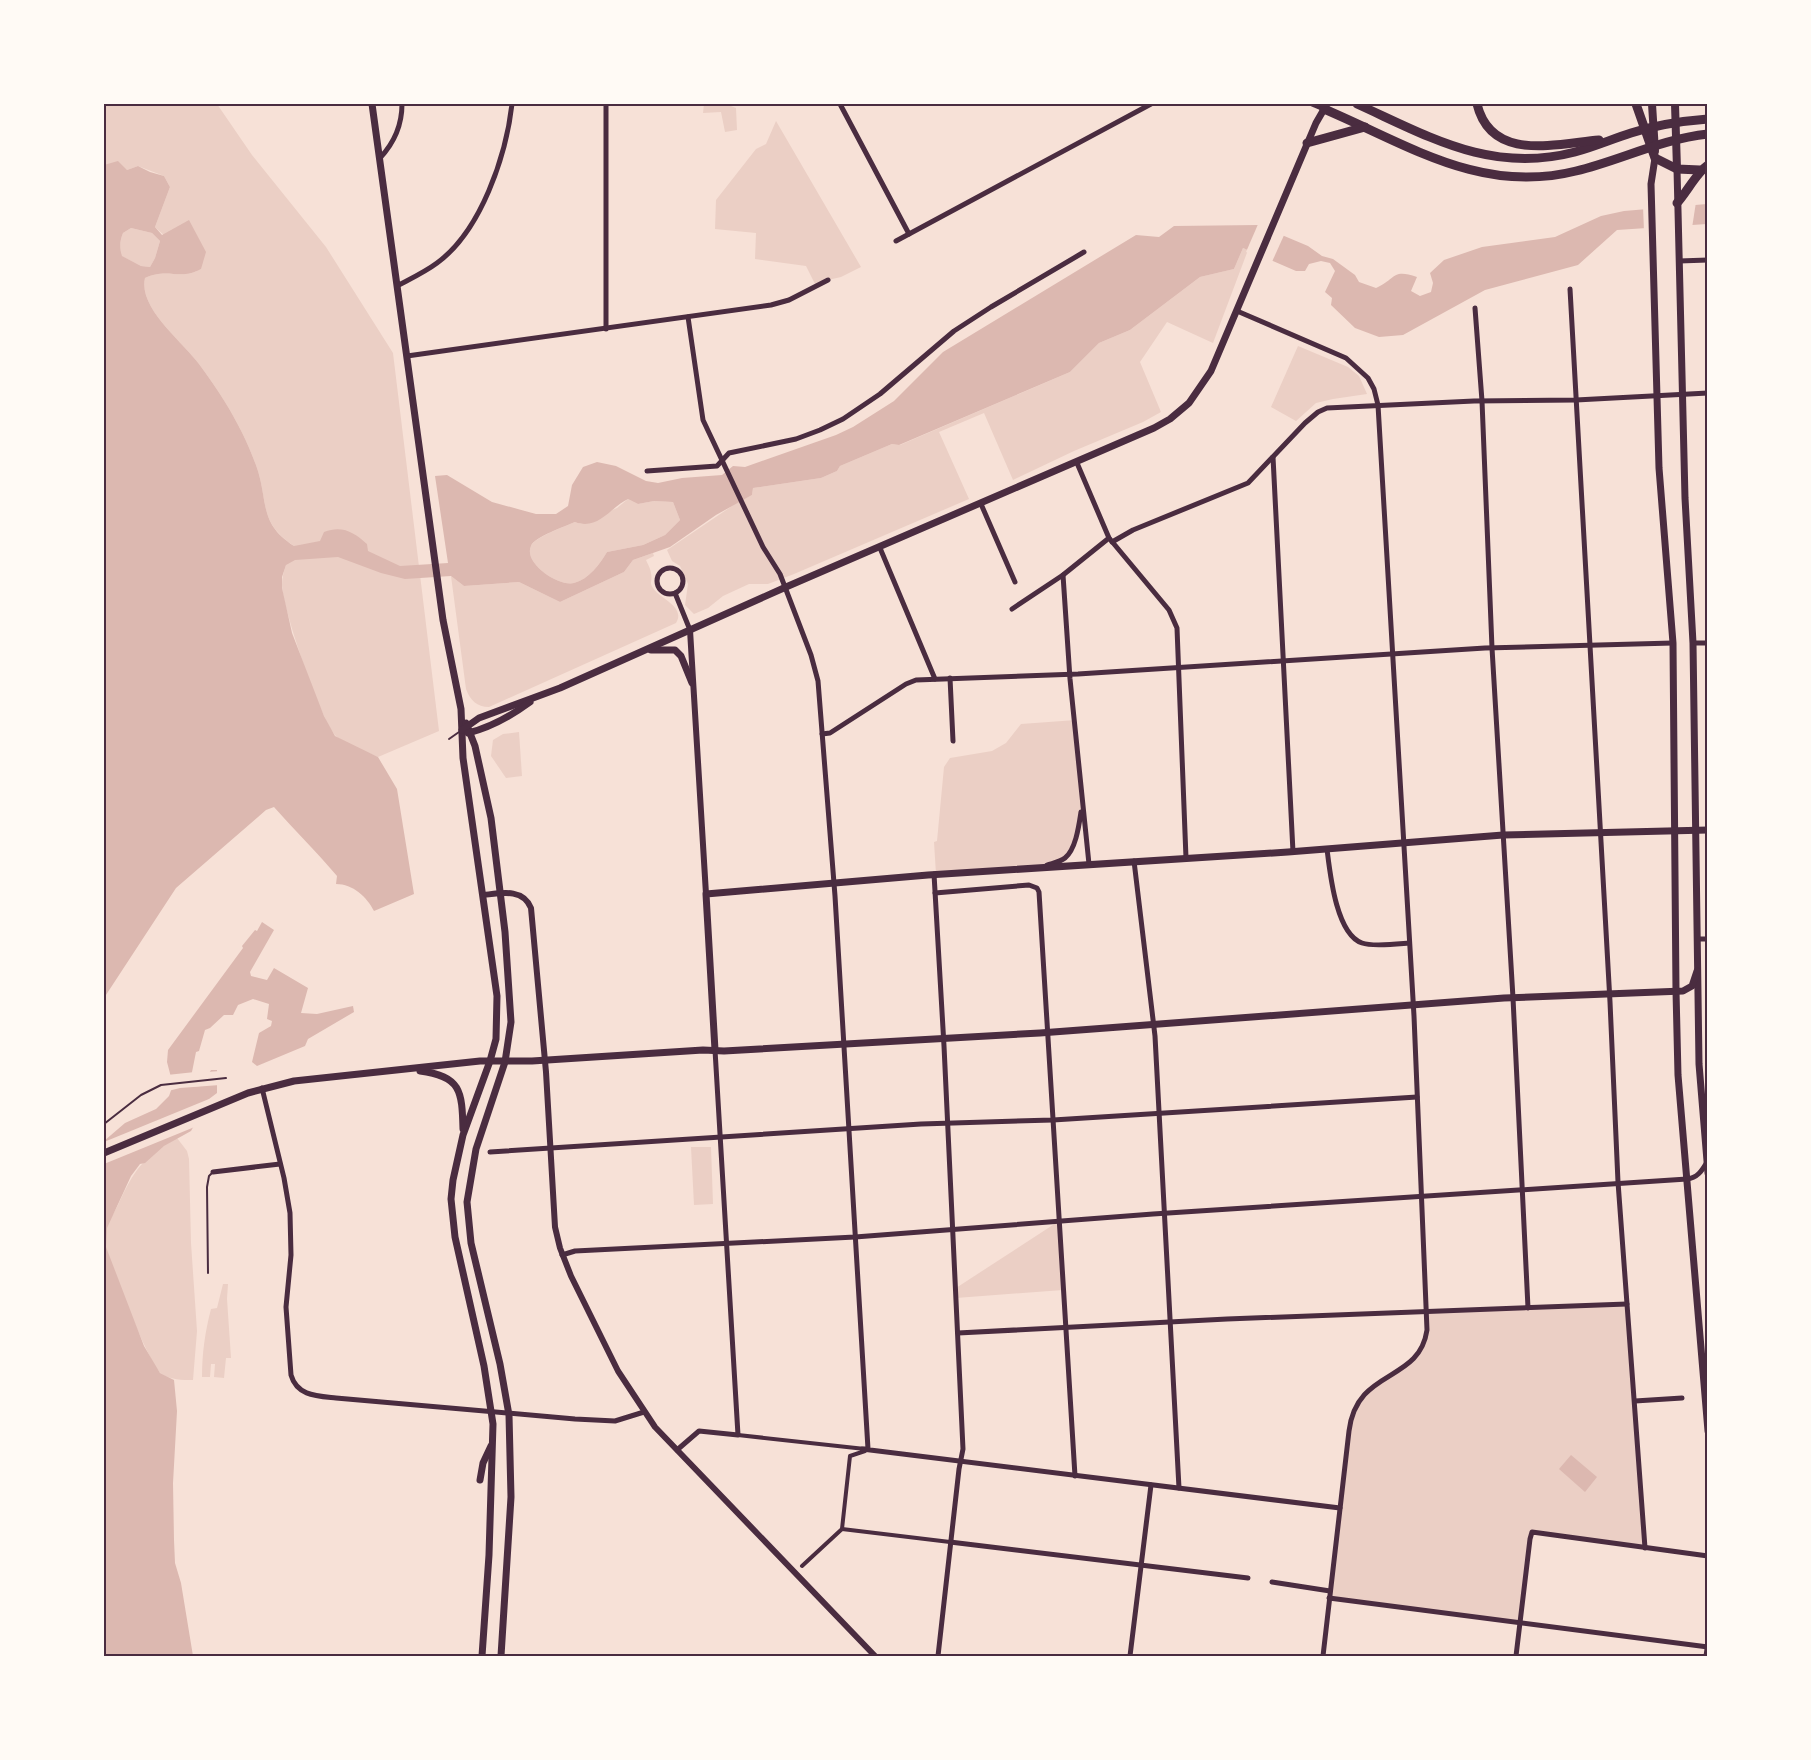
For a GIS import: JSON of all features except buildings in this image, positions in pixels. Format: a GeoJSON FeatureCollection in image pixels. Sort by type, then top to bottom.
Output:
{"type":"FeatureCollection","features":[{"type":"Feature","properties":{"kind":"highway"},"geometry":{"type":"LineString","coordinates":[[1357,104],[1473,153],[1527,159],[1583,150],[1630,133],[1707,119]]}},
{"type":"Feature","properties":{"kind":"highway"},"geometry":{"type":"LineString","coordinates":[[1477,104],[1481,117],[1496,136],[1512,143],[1543,145],[1613,139]]}},
{"type":"Feature","properties":{"kind":"highway"},"geometry":{"type":"LineString","coordinates":[[1636,104],[1655,158],[1677,169],[1704,168]]}},
{"type":"Feature","properties":{"kind":"highway"},"geometry":{"type":"LineString","coordinates":[[1325,106],[1365,127],[1445,163],[1472,171],[1508,177],[1569,173],[1602,164],[1661,142],[1707,134]]}},
{"type":"Feature","properties":{"kind":"highway"},"geometry":{"type":"LineString","coordinates":[[1307,143],[1365,127]]}},
{"type":"Feature","properties":{"kind":"highway"},"geometry":{"type":"LineString","coordinates":[[1680,198],[1704,168]]}},
{"type":"Feature","properties":{"kind":"main road"},"geometry":{"type":"LineString","coordinates":[[372,104],[438,587],[465,731],[463,758],[484,895],[498,1011],[496,1039],[463,1135],[453,1179],[453,1218],[484,1366],[494,1441],[482,1656]]}},
{"type":"Feature","properties":{"kind":"main road"},"geometry":{"type":"LineString","coordinates":[[1652,104],[1655,158],[1652,196],[1659,468],[1672,643],[1678,1075],[1707,1431]]}},
{"type":"Feature","properties":{"kind":"main road"},"geometry":{"type":"LineString","coordinates":[[1675,104],[1680,198],[1678,231],[1682,394],[1693,643],[1698,1041],[1707,1173]]}},
{"type":"Feature","properties":{"kind":"main road"},"geometry":{"type":"LineString","coordinates":[[465,731],[479,718],[535,699],[786,587],[1154,428],[1170,418],[1189,403],[1211,371],[1307,143],[1325,106]]}},
{"type":"Feature","properties":{"kind":"main road"},"geometry":{"type":"LineString","coordinates":[[646,650],[675,650],[681,656],[692,683]]}},
{"type":"Feature","properties":{"kind":"main road"},"geometry":{"type":"LineString","coordinates":[[465,731],[486,728],[509,717],[535,699]]}},
{"type":"Feature","properties":{"kind":"main road"},"geometry":{"type":"LineString","coordinates":[[465,731],[475,746],[490,816],[505,932],[511,1022],[505,1062],[476,1149],[468,1202],[471,1244],[500,1364],[509,1415],[511,1489],[501,1656]]}},
{"type":"Feature","properties":{"kind":"main road"},"geometry":{"type":"LineString","coordinates":[[716,1050],[706,894],[934,874],[1293,852],[1503,835],[1707,831]]}},
{"type":"Feature","properties":{"kind":"main road"},"geometry":{"type":"LineString","coordinates":[[104,1153],[262,1088],[294,1081],[490,1061],[944,1039],[1413,1004],[1676,991],[1689,988],[1697,971]]}},
{"type":"Feature","properties":{"kind":"main road"},"geometry":{"type":"LineString","coordinates":[[409,1069],[441,1074],[454,1084],[461,1096],[463,1135]]}},
{"type":"Feature","properties":{"kind":"main road"},"geometry":{"type":"LineString","coordinates":[[480,1480],[483,1463],[494,1441]]}},
{"type":"Feature","properties":{"kind":"main road"},"geometry":{"type":"LineString","coordinates":[[1707,1648],[1707,1656]]}},
{"type":"Feature","properties":{"kind":"street"},"geometry":{"type":"LineString","coordinates":[[380,158],[387,150],[397,130],[402,104]]}},
{"type":"Feature","properties":{"kind":"street"},"geometry":{"type":"LineString","coordinates":[[397,286],[438,263],[453,248],[480,208],[492,184],[512,104]]}},
{"type":"Feature","properties":{"kind":"street"},"geometry":{"type":"LineString","coordinates":[[606,104],[606,328]]}},
{"type":"Feature","properties":{"kind":"street"},"geometry":{"type":"LineString","coordinates":[[840,104],[909,234]]}},
{"type":"Feature","properties":{"kind":"street"},"geometry":{"type":"LineString","coordinates":[[896,241],[1151,104]]}},
{"type":"Feature","properties":{"kind":"street"},"geometry":{"type":"LineString","coordinates":[[1312,104],[1325,106]]}},
{"type":"Feature","properties":{"kind":"street"},"geometry":{"type":"LineString","coordinates":[[647,471],[717,466],[729,453],[796,439],[843,419],[880,394],[954,331],[991,306],[1084,252]]}},
{"type":"Feature","properties":{"kind":"street"},"geometry":{"type":"LineString","coordinates":[[1679,261],[1707,260]]}},
{"type":"Feature","properties":{"kind":"street"},"geometry":{"type":"LineString","coordinates":[[407,356],[784,302],[828,280]]}},
{"type":"Feature","properties":{"kind":"street"},"geometry":{"type":"LineString","coordinates":[[1570,289],[1610,994],[1618,1182],[1645,1548]]}},
{"type":"Feature","properties":{"kind":"street"},"geometry":{"type":"LineString","coordinates":[[1475,308],[1482,400],[1492,648],[1513,998],[1528,1308]]}},
{"type":"Feature","properties":{"kind":"street"},"geometry":{"type":"LineString","coordinates":[[1237,311],[1346,358],[1368,378],[1374,389],[1378,405],[1413,1004],[1427,1312],[1426,1340],[1417,1356],[1404,1367],[1371,1387],[1353,1410],[1323,1656]]}},
{"type":"Feature","properties":{"kind":"street"},"geometry":{"type":"LineString","coordinates":[[688,317],[703,420],[763,547],[778,568],[817,674],[834,884],[868,1449]]}},
{"type":"Feature","properties":{"kind":"street"},"geometry":{"type":"LineString","coordinates":[[1012,609],[1110,540],[1248,483],[1305,423],[1322,410],[1334,407],[1482,400],[1576,400],[1707,393]]}},
{"type":"Feature","properties":{"kind":"street"},"geometry":{"type":"LineString","coordinates":[[1273,457],[1293,852]]}},
{"type":"Feature","properties":{"kind":"street"},"geometry":{"type":"LineString","coordinates":[[1077,462],[1110,540],[1169,610],[1177,628],[1186,858]]}},
{"type":"Feature","properties":{"kind":"street"},"geometry":{"type":"LineString","coordinates":[[981,504],[1015,582]]}},
{"type":"Feature","properties":{"kind":"street"},"geometry":{"type":"LineString","coordinates":[[880,548],[935,679]]}},
{"type":"Feature","properties":{"kind":"street"},"geometry":{"type":"LineString","coordinates":[[672,568],[682,575],[683,584],[675,593],[666,594],[657,585],[657,576],[664,569],[672,568]]}},
{"type":"Feature","properties":{"kind":"street"},"geometry":{"type":"LineString","coordinates":[[1063,575],[1070,674],[1089,864]]}},
{"type":"Feature","properties":{"kind":"street"},"geometry":{"type":"LineString","coordinates":[[675,593],[690,630],[706,894]]}},
{"type":"Feature","properties":{"kind":"street"},"geometry":{"type":"LineString","coordinates":[[822,734],[830,733],[911,681],[1179,668],[1492,648],[1672,643]]}},
{"type":"Feature","properties":{"kind":"street"},"geometry":{"type":"LineString","coordinates":[[1693,643],[1707,643]]}},
{"type":"Feature","properties":{"kind":"street"},"geometry":{"type":"LineString","coordinates":[[950,678],[953,741]]}},
{"type":"Feature","properties":{"kind":"street"},"geometry":{"type":"LineString","coordinates":[[1042,867],[1065,858],[1069,854],[1083,805]]}},
{"type":"Feature","properties":{"kind":"street"},"geometry":{"type":"LineString","coordinates":[[1328,849],[1333,893],[1352,936],[1366,944],[1409,943]]}},
{"type":"Feature","properties":{"kind":"street"},"geometry":{"type":"LineString","coordinates":[[1134,861],[1154,1024],[1161,1113],[1179,1488]]}},
{"type":"Feature","properties":{"kind":"street"},"geometry":{"type":"LineString","coordinates":[[934,874],[963,1449],[938,1656]]}},
{"type":"Feature","properties":{"kind":"street"},"geometry":{"type":"LineString","coordinates":[[935,893],[1029,885],[1037,888],[1039,896],[1075,1476]]}},
{"type":"Feature","properties":{"kind":"street"},"geometry":{"type":"LineString","coordinates":[[484,895],[513,893],[522,896],[529,902],[531,908],[551,1148],[555,1227],[562,1255],[618,1371],[644,1412],[677,1450],[875,1656]]}},
{"type":"Feature","properties":{"kind":"street"},"geometry":{"type":"LineString","coordinates":[[1697,939],[1707,939]]}},
{"type":"Feature","properties":{"kind":"street"},"geometry":{"type":"LineString","coordinates":[[1698,1041],[1707,1041]]}},
{"type":"Feature","properties":{"kind":"street"},"geometry":{"type":"LineString","coordinates":[[716,1050],[738,1435]]}},
{"type":"Feature","properties":{"kind":"street"},"geometry":{"type":"LineString","coordinates":[[262,1088],[290,1213],[291,1255],[286,1307],[291,1375],[297,1387],[305,1393],[321,1396],[509,1415],[608,1421],[644,1412]]}},
{"type":"Feature","properties":{"kind":"street"},"geometry":{"type":"LineString","coordinates":[[490,1152],[849,1128],[1053,1120],[1417,1097]]}},
{"type":"Feature","properties":{"kind":"street"},"geometry":{"type":"LineString","coordinates":[[562,1255],[575,1251],[855,1237],[1618,1182],[1687,1179],[1694,1178],[1707,1162]]}},
{"type":"Feature","properties":{"kind":"street"},"geometry":{"type":"LineString","coordinates":[[213,1172],[280,1164]]}},
{"type":"Feature","properties":{"kind":"street"},"geometry":{"type":"LineString","coordinates":[[958,1333],[1627,1304]]}},
{"type":"Feature","properties":{"kind":"street"},"geometry":{"type":"LineString","coordinates":[[1635,1401],[1682,1398]]}},
{"type":"Feature","properties":{"kind":"street"},"geometry":{"type":"LineString","coordinates":[[677,1450],[699,1431],[868,1449],[1340,1508]]}},
{"type":"Feature","properties":{"kind":"street"},"geometry":{"type":"LineString","coordinates":[[802,1566],[842,1528],[850,1456],[868,1449]]}},
{"type":"Feature","properties":{"kind":"street"},"geometry":{"type":"LineString","coordinates":[[1130,1656],[1151,1485]]}},
{"type":"Feature","properties":{"kind":"street"},"geometry":{"type":"LineString","coordinates":[[842,1528],[1248,1578]]}},
{"type":"Feature","properties":{"kind":"street"},"geometry":{"type":"LineString","coordinates":[[1516,1656],[1532,1532],[1707,1556]]}},
{"type":"Feature","properties":{"kind":"street"},"geometry":{"type":"LineString","coordinates":[[1272,1582],[1330,1594],[1520,1623],[1707,1648]]}},
{"type":"Feature","properties":{"kind":"lane"},"geometry":{"type":"LineString","coordinates":[[104,1124],[141,1095],[161,1085],[226,1078]]}},
{"type":"Feature","properties":{"kind":"lane"},"geometry":{"type":"LineString","coordinates":[[208,1273],[207,1187],[209,1176],[213,1172]]}},
{"type":"Feature","properties":{"kind":"shaded area"},"geometry":{"type":"Polygon","coordinates":[[[104,104],[217,104],[252,155],[326,247],[393,353],[439,731],[378,757],[341,740],[330,728],[304,665],[284,597],[283,575],[294,546],[275,530],[270,521],[255,462],[230,410],[199,364],[163,324],[148,301],[145,278],[160,274],[187,274],[201,269],[155,227],[170,187],[164,176],[138,166],[127,170],[104,165],[104,104]]]}},
{"type":"Feature","properties":{"kind":"shaded area"},"geometry":{"type":"Polygon","coordinates":[[[704,104],[731,104],[736,108],[737,130],[725,132],[721,112],[703,113],[704,104]]]}},
{"type":"Feature","properties":{"kind":"shaded area"},"geometry":{"type":"Polygon","coordinates":[[[776,121],[861,267],[816,286],[806,266],[755,259],[756,233],[715,229],[716,200],[756,149],[766,144],[776,121]]]}},
{"type":"Feature","properties":{"kind":"shaded area"},"geometry":{"type":"Polygon","coordinates":[[[118,161],[127,170],[138,166],[164,176],[170,187],[155,227],[162,235],[189,220],[206,252],[201,269],[187,274],[153,275],[145,278],[145,289],[148,301],[155,313],[199,364],[235,418],[255,462],[267,513],[275,530],[294,546],[320,541],[324,532],[330,530],[347,531],[367,544],[368,551],[400,566],[448,563],[435,476],[447,475],[492,502],[536,514],[556,514],[568,506],[572,485],[583,467],[597,462],[616,466],[646,481],[658,483],[682,478],[722,475],[733,466],[745,467],[853,427],[894,401],[943,352],[1136,235],[1159,237],[1174,226],[1258,225],[1308,246],[1322,256],[1333,259],[1355,275],[1359,282],[1376,288],[1398,274],[1417,277],[1411,291],[1420,296],[1431,292],[1433,283],[1430,273],[1444,260],[1482,247],[1555,237],[1601,216],[1624,211],[1707,204],[1707,224],[1617,230],[1578,265],[1485,290],[1403,335],[1379,337],[1355,328],[1331,305],[1332,298],[1325,292],[1335,271],[1330,263],[1321,261],[1309,264],[1305,271],[1296,271],[1243,248],[1234,269],[1200,277],[1130,330],[1099,343],[1070,372],[899,445],[892,444],[840,466],[837,471],[821,478],[753,488],[752,495],[716,515],[670,547],[633,560],[624,572],[560,602],[519,582],[464,586],[451,576],[405,579],[338,557],[295,560],[286,565],[282,577],[282,588],[292,633],[324,716],[335,736],[378,757],[397,789],[414,894],[374,911],[359,892],[348,886],[336,884],[337,876],[274,807],[266,810],[176,888],[104,998],[104,165],[118,161]],[[131,228],[122,236],[120,247],[122,256],[141,266],[150,267],[160,241],[152,233],[131,228]],[[628,499],[597,521],[583,524],[575,522],[538,539],[531,546],[532,560],[552,578],[574,583],[589,575],[607,552],[643,545],[665,535],[680,520],[673,502],[654,501],[638,504],[628,499]]]}},
{"type":"Feature","properties":{"kind":"shaded area"},"geometry":{"type":"Polygon","coordinates":[[[131,228],[152,233],[160,241],[150,267],[141,266],[121,256],[120,244],[123,233],[131,228]]]}},
{"type":"Feature","properties":{"kind":"shaded area"},"geometry":{"type":"Polygon","coordinates":[[[1243,248],[1248,250],[1213,343],[1167,322],[1140,362],[1161,412],[1013,480],[984,413],[939,432],[969,499],[794,574],[768,584],[749,584],[723,596],[708,608],[694,614],[685,605],[688,584],[680,566],[672,561],[667,550],[752,495],[753,488],[821,478],[837,471],[840,466],[892,444],[900,445],[1070,372],[1099,343],[1130,330],[1200,277],[1234,269],[1243,248]]]}},
{"type":"Feature","properties":{"kind":"shaded area"},"geometry":{"type":"Polygon","coordinates":[[[1298,346],[1348,367],[1359,376],[1367,394],[1316,403],[1296,421],[1271,407],[1298,346]]]}},
{"type":"Feature","properties":{"kind":"shaded area"},"geometry":{"type":"Polygon","coordinates":[[[628,499],[638,504],[654,501],[673,502],[680,520],[665,535],[643,545],[607,552],[589,575],[574,583],[552,578],[532,560],[531,546],[538,539],[575,522],[581,524],[617,508],[628,499]]]}},
{"type":"Feature","properties":{"kind":"shaded area"},"geometry":{"type":"Polygon","coordinates":[[[653,553],[654,556],[646,560],[651,572],[651,584],[674,606],[678,617],[676,623],[489,707],[481,706],[472,700],[466,689],[451,576],[464,586],[519,582],[560,602],[624,572],[633,560],[653,553]]]}},
{"type":"Feature","properties":{"kind":"shaded area"},"geometry":{"type":"Polygon","coordinates":[[[1076,720],[1083,805],[1074,841],[1065,858],[1042,867],[936,874],[934,842],[937,841],[944,767],[950,758],[992,751],[1006,743],[1021,724],[1076,720]]]}},
{"type":"Feature","properties":{"kind":"shaded area"},"geometry":{"type":"Polygon","coordinates":[[[519,732],[522,776],[506,778],[491,756],[493,740],[503,734],[519,732]]]}},
{"type":"Feature","properties":{"kind":"shaded area"},"geometry":{"type":"Polygon","coordinates":[[[262,922],[274,930],[250,972],[251,976],[267,980],[274,968],[308,988],[301,1013],[317,1014],[353,1006],[354,1012],[308,1039],[305,1046],[257,1066],[252,1062],[259,1033],[271,1026],[272,1021],[267,1019],[269,1004],[253,999],[238,1005],[233,1015],[224,1015],[205,1030],[199,1051],[196,1052],[189,1087],[201,1086],[211,1070],[217,1070],[217,1093],[209,1099],[191,1131],[164,1146],[145,1163],[140,1164],[131,1176],[107,1228],[106,1247],[144,1346],[160,1373],[174,1380],[177,1411],[173,1483],[175,1563],[181,1583],[193,1656],[104,1656],[104,1141],[125,1123],[156,1109],[169,1096],[173,1085],[167,1062],[168,1050],[243,948],[242,946],[255,930],[257,931],[262,922]]]}},
{"type":"Feature","properties":{"kind":"shaded area"},"geometry":{"type":"Polygon","coordinates":[[[177,1138],[187,1151],[189,1159],[191,1243],[197,1331],[193,1380],[169,1377],[162,1374],[156,1367],[131,1315],[106,1246],[108,1224],[129,1182],[148,1158],[177,1138]]]}},
{"type":"Feature","properties":{"kind":"shaded area"},"geometry":{"type":"Polygon","coordinates":[[[691,1147],[711,1147],[713,1204],[694,1205],[691,1147]]]}},
{"type":"Feature","properties":{"kind":"shaded area"},"geometry":{"type":"Polygon","coordinates":[[[1059,1221],[1063,1290],[956,1298],[956,1288],[1059,1221]]]}},
{"type":"Feature","properties":{"kind":"shaded area"},"geometry":{"type":"Polygon","coordinates":[[[223,1284],[228,1284],[231,1358],[226,1358],[224,1378],[214,1377],[215,1364],[211,1364],[210,1377],[202,1377],[203,1351],[211,1309],[217,1308],[223,1284]]]}},
{"type":"Feature","properties":{"kind":"shaded area"},"geometry":{"type":"Polygon","coordinates":[[[1627,1304],[1645,1548],[1533,1532],[1520,1623],[1329,1598],[1349,1431],[1363,1395],[1404,1367],[1423,1348],[1427,1312],[1627,1304]]]}},
{"type":"Feature","properties":{"kind":"shaded area"},"geometry":{"type":"Polygon","coordinates":[[[1571,1455],[1597,1477],[1585,1492],[1559,1469],[1571,1455]]]}},
{"type":"Feature","properties":{"kind":"pier"},"geometry":{"type":"Polygon","coordinates":[[[1696,202],[1692,228],[1644,231],[1643,206],[1696,202]]]}},
{"type":"Feature","properties":{"kind":"pier"},"geometry":{"type":"Polygon","coordinates":[[[1259,222],[1285,233],[1271,264],[1246,252],[1259,222]]]}},
{"type":"Feature","properties":{"kind":"pier"},"geometry":{"type":"Polygon","coordinates":[[[220,1071],[220,1085],[168,1091],[170,1085],[167,1075],[195,1072],[193,1084],[199,1083],[207,1072],[220,1071]]]}},
{"type":"Feature","properties":{"kind":"pier"},"geometry":{"type":"Polygon","coordinates":[[[209,1099],[210,1103],[197,1126],[104,1164],[104,1142],[209,1099]]]}}]}
